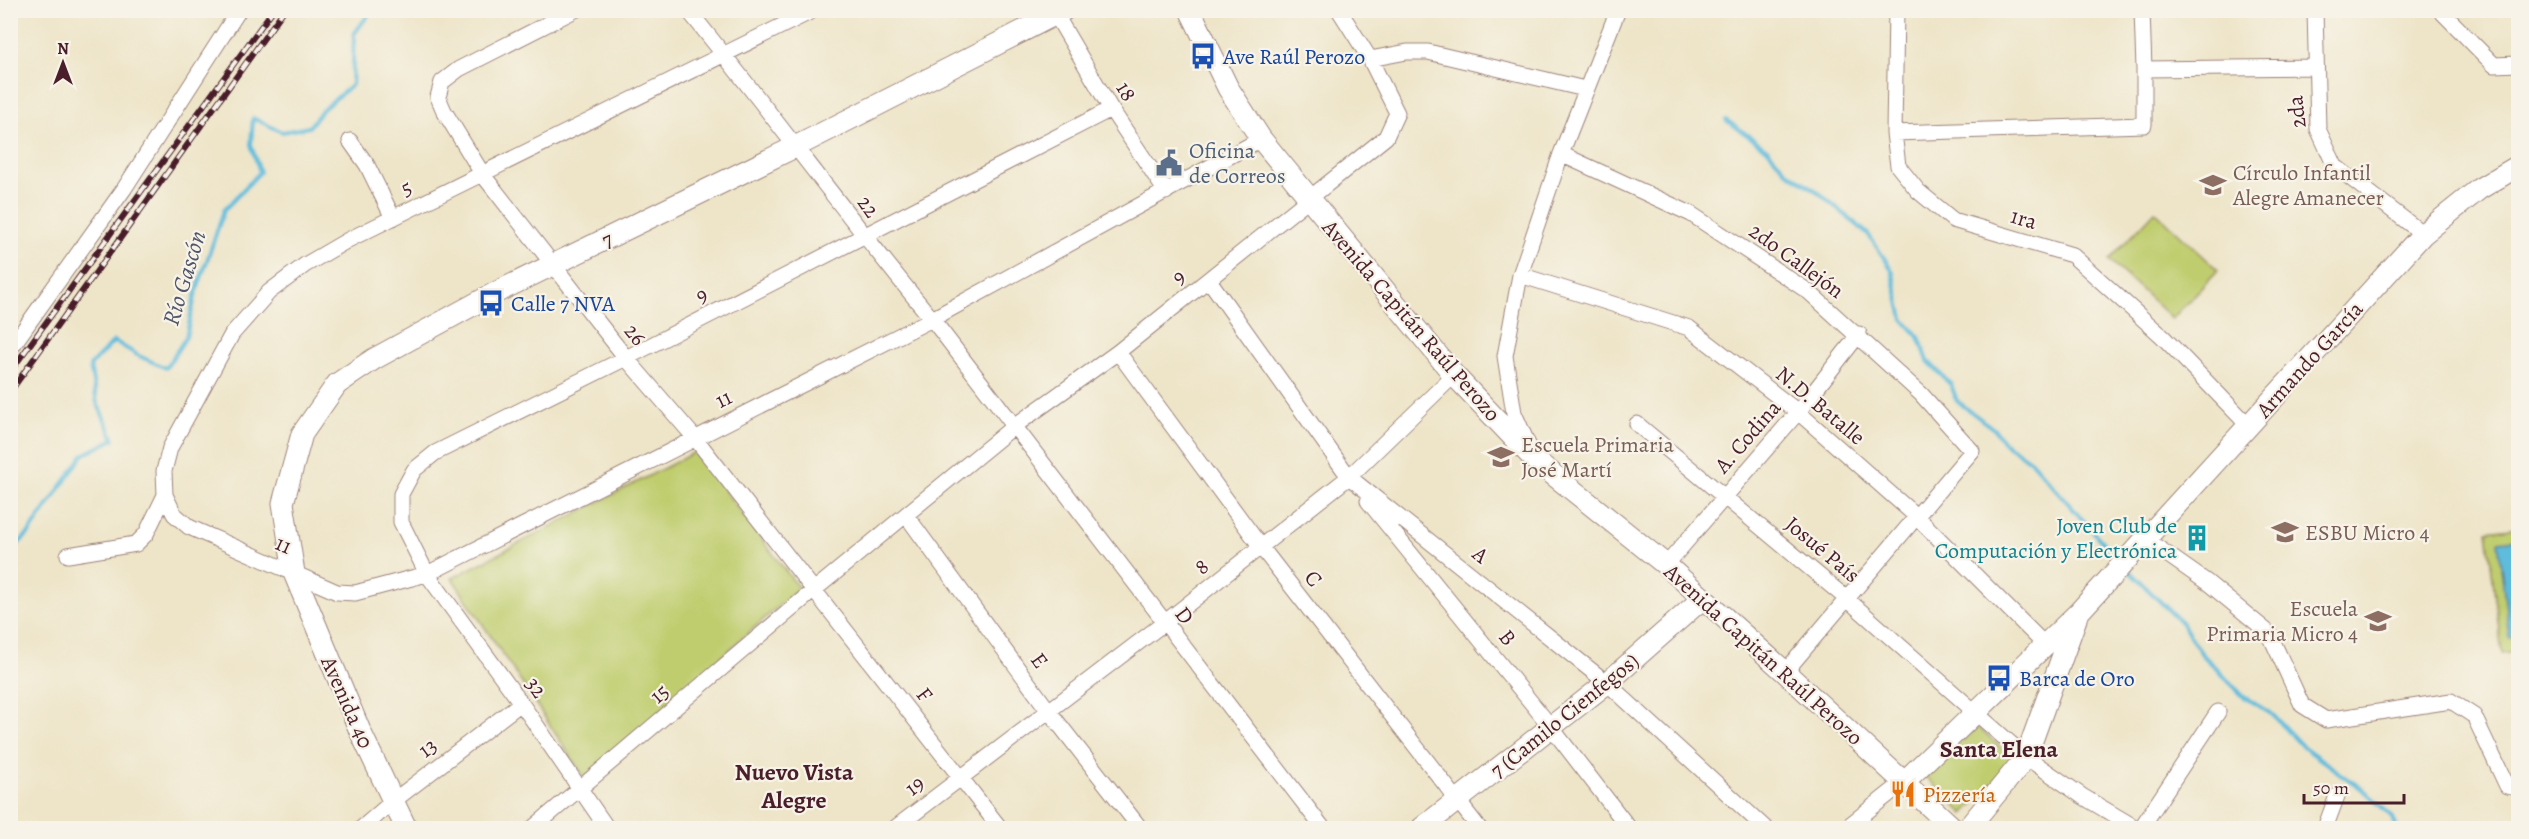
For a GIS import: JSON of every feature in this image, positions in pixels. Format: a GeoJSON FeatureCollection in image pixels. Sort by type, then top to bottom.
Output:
{"type":"FeatureCollection","features":[{"type":"Feature","properties":{"kind":"main road","name":"Avenida Capitán Raúl Perozo"},"geometry":{"type":"LineString","coordinates":[[1190,10],[1219,72],[1261,139],[1454,375],[1535,460],[1666,565],[1953,828]]}},
{"type":"Feature","properties":{"kind":"main road","name":"7"},"geometry":{"type":"LineString","coordinates":[[294,573],[283,503],[302,434],[337,384],[384,353],[495,293],[797,146],[1058,12]]}},
{"type":"Feature","properties":{"kind":"main road","name":"Armando García"},"geometry":{"type":"LineString","coordinates":[[1904,782],[2079,612],[2423,234],[2479,189],[2518,166]]}},
{"type":"Feature","properties":{"kind":"main road","name":"Avenida 40"},"geometry":{"type":"LineString","coordinates":[[294,573],[405,828]]}},
{"type":"Feature","properties":{"kind":"main road","name":"7 (Camilo Cienfegos)"},"geometry":{"type":"LineString","coordinates":[[1422,828],[1606,683],[1702,599]]}},
{"type":"Feature","properties":{"kind":"main road"},"geometry":{"type":"LineString","coordinates":[[1968,828],[2026,757],[2079,612]]}},
{"type":"Feature","properties":{"kind":"street"},"geometry":{"type":"LineString","coordinates":[[10,349],[124,189],[239,10]]}},
{"type":"Feature","properties":{"kind":"street","name":"26"},"geometry":{"type":"LineString","coordinates":[[575,10],[459,69],[442,82],[438,97],[483,175],[626,358],[695,438],[814,590]]}},
{"type":"Feature","properties":{"kind":"street","name":"22"},"geometry":{"type":"LineString","coordinates":[[688,10],[797,146],[864,237],[932,319],[1013,427]]}},
{"type":"Feature","properties":{"kind":"street","name":"5"},"geometry":{"type":"LineString","coordinates":[[165,495],[164,471],[170,448],[232,334],[269,292],[305,265],[393,218],[814,10]]}},
{"type":"Feature","properties":{"kind":"street"},"geometry":{"type":"LineString","coordinates":[[1339,10],[1370,59],[1407,52],[1428,52],[1586,89]]}},
{"type":"Feature","properties":{"kind":"street"},"geometry":{"type":"LineString","coordinates":[[1535,460],[1514,413],[1505,356],[1520,275],[1561,154],[1618,10]]}},
{"type":"Feature","properties":{"kind":"street","name":"1ra"},"geometry":{"type":"LineString","coordinates":[[1896,10],[1894,133],[1898,166],[1918,191],[1953,220],[2072,255],[2163,337],[2248,425]]}},
{"type":"Feature","properties":{"kind":"street"},"geometry":{"type":"LineString","coordinates":[[1894,133],[2144,125],[2142,10]]}},
{"type":"Feature","properties":{"kind":"street","name":"2da"},"geometry":{"type":"LineString","coordinates":[[2315,10],[2314,67],[2318,129],[2335,166],[2423,234]]}},
{"type":"Feature","properties":{"kind":"street"},"geometry":{"type":"LineString","coordinates":[[2440,10],[2494,65],[2518,64]]}},
{"type":"Feature","properties":{"kind":"street","name":"18"},"geometry":{"type":"LineString","coordinates":[[1058,12],[1111,109],[1166,192]]}},
{"type":"Feature","properties":{"kind":"street","name":"9"},"geometry":{"type":"LineString","coordinates":[[814,590],[1013,427],[1118,352],[1386,137],[1397,113],[1370,59]]}},
{"type":"Feature","properties":{"kind":"street"},"geometry":{"type":"LineString","coordinates":[[2144,69],[2314,67]]}},
{"type":"Feature","properties":{"kind":"street","name":"9"},"geometry":{"type":"LineString","coordinates":[[427,574],[401,522],[401,494],[414,470],[435,453],[864,237],[1111,109]]}},
{"type":"Feature","properties":{"kind":"street","name":"11"},"geometry":{"type":"LineString","coordinates":[[165,495],[174,514],[189,527],[345,593],[427,574],[932,319],[1261,139]]}},
{"type":"Feature","properties":{"kind":"street"},"geometry":{"type":"LineString","coordinates":[[350,141],[367,165],[393,218]]}},
{"type":"Feature","properties":{"kind":"street","name":"2do Callejón"},"geometry":{"type":"LineString","coordinates":[[1561,154],[1691,213],[1809,292],[1859,334],[1921,394],[1972,451],[1917,517]]}},
{"type":"Feature","properties":{"kind":"street","name":"N.D. Batalle"},"geometry":{"type":"LineString","coordinates":[[1520,275],[1689,328],[1798,412],[1917,517],[2045,645]]}},
{"type":"Feature","properties":{"kind":"street","name":"A"},"geometry":{"type":"LineString","coordinates":[[1209,280],[1349,477],[1606,683],[1765,828]]}},
{"type":"Feature","properties":{"kind":"street","name":"A. Codina"},"geometry":{"type":"LineString","coordinates":[[1666,565],[1798,412],[1859,334]]}},
{"type":"Feature","properties":{"kind":"street","name":"C"},"geometry":{"type":"LineString","coordinates":[[1118,352],[1261,547],[1479,828]]}},
{"type":"Feature","properties":{"kind":"street","name":"8"},"geometry":{"type":"LineString","coordinates":[[961,776],[1164,623],[1349,477],[1454,375]]}},
{"type":"Feature","properties":{"kind":"street","name":"Josué País"},"geometry":{"type":"LineString","coordinates":[[1637,424],[1847,599],[1978,712],[2026,757]]}},
{"type":"Feature","properties":{"kind":"street","name":"D"},"geometry":{"type":"LineString","coordinates":[[1013,427],[1323,828]]}},
{"type":"Feature","properties":{"kind":"street","name":"B"},"geometry":{"type":"LineString","coordinates":[[1349,477],[1551,727],[1629,828]]}},
{"type":"Feature","properties":{"kind":"street"},"geometry":{"type":"LineString","coordinates":[[68,555],[136,544],[146,534],[165,495]]}},
{"type":"Feature","properties":{"kind":"street","name":"E"},"geometry":{"type":"LineString","coordinates":[[906,515],[1048,710],[1140,828]]}},
{"type":"Feature","properties":{"kind":"street"},"geometry":{"type":"LineString","coordinates":[[1785,672],[1917,517]]}},
{"type":"Feature","properties":{"kind":"street"},"geometry":{"type":"LineString","coordinates":[[2138,545],[2208,583],[2269,633],[2302,705],[2326,720],[2451,701],[2474,716],[2507,786],[2518,788]]}},
{"type":"Feature","properties":{"kind":"street","name":"32"},"geometry":{"type":"LineString","coordinates":[[427,574],[521,703],[607,828]]}},
{"type":"Feature","properties":{"kind":"street","name":"F"},"geometry":{"type":"LineString","coordinates":[[814,590],[1000,828]]}},
{"type":"Feature","properties":{"kind":"street","name":"15"},"geometry":{"type":"LineString","coordinates":[[533,828],[580,791],[814,590]]}},
{"type":"Feature","properties":{"kind":"street","name":"13"},"geometry":{"type":"LineString","coordinates":[[362,828],[392,802],[521,703]]}},
{"type":"Feature","properties":{"kind":"street"},"geometry":{"type":"LineString","coordinates":[[2141,828],[2218,712]]}},
{"type":"Feature","properties":{"kind":"street"},"geometry":{"type":"LineString","coordinates":[[2026,757],[2082,796],[2136,828]]}},
{"type":"Feature","properties":{"kind":"street","name":"19"},"geometry":{"type":"LineString","coordinates":[[895,828],[961,776]]}},
{"type":"Feature","properties":{"kind":"street"},"geometry":{"type":"LineString","coordinates":[[1846,828],[1904,782]]}},
{"type":"Feature","properties":{"kind":"street"},"geometry":{"type":"LineString","coordinates":[[2325,828],[2337,796]]}},
{"type":"Feature","properties":{"kind":"green space"},"geometry":{"type":"Polygon","coordinates":[[[2155,211],[2218,270],[2172,319],[2109,260],[2155,211]]]}},
{"type":"Feature","properties":{"kind":"green space"},"geometry":{"type":"Polygon","coordinates":[[[695,452],[799,588],[585,778],[452,578],[695,452]]]}},
{"type":"Feature","properties":{"kind":"green space"},"geometry":{"type":"Polygon","coordinates":[[[2518,527],[2518,652],[2502,654],[2487,531],[2518,527]]]}},
{"type":"Feature","properties":{"kind":"green space"},"geometry":{"type":"Polygon","coordinates":[[[1978,727],[2015,760],[1964,814],[1924,775],[1978,727]]]}},
{"type":"Feature","properties":{"kind":"water"},"geometry":{"type":"Polygon","coordinates":[[[2518,539],[2518,636],[2509,637],[2498,541],[2518,539]]]}},
{"type":"Feature","properties":{"kind":"waterway","name":"Río Gascón"},"geometry":{"type":"LineString","coordinates":[[10,552],[29,533],[83,455],[114,439],[97,403],[90,366],[114,341],[166,368],[186,337],[195,296],[224,210],[260,172],[251,145],[253,118],[282,132],[309,127],[323,109],[352,85],[354,34],[372,10]]}},
{"type":"Feature","properties":{"kind":"waterway"},"geometry":{"type":"LineString","coordinates":[[1726,120],[1767,149],[1786,171],[1818,192],[1868,234],[1892,270],[1903,319],[1919,337],[1928,361],[1951,385],[1957,401],[1995,430],[2004,443],[2031,461],[2118,560]]}},
{"type":"Feature","properties":{"kind":"waterway"},"geometry":{"type":"LineString","coordinates":[[2128,570],[2181,622],[2201,653],[2244,697],[2273,715],[2302,746],[2365,791],[2393,818],[2397,828]]}},
{"type":"Feature","properties":{"kind":"railway"},"geometry":{"type":"LineString","coordinates":[[10,372],[273,10]]}},
{"type":"Feature","properties":{"kind":"railway"},"geometry":{"type":"LineString","coordinates":[[10,392],[284,10]]}},
{"type":"Feature","properties":{"kind":"place","name":"Ave Raúl Perozo"},"geometry":{"type":"Point","coordinates":[1203,56]}},
{"type":"Feature","properties":{"kind":"place","name":"Oficina de Correos"},"geometry":{"type":"Point","coordinates":[1169,163]}},
{"type":"Feature","properties":{"kind":"place","name":"Círculo Infantil Alegre Amanecer"},"geometry":{"type":"Point","coordinates":[2213,185]}},
{"type":"Feature","properties":{"kind":"place","name":"Calle 7 NVA"},"geometry":{"type":"Point","coordinates":[491,303]}},
{"type":"Feature","properties":{"kind":"place","name":"Escuela Primaria José Martí"},"geometry":{"type":"Point","coordinates":[1501,457]}},
{"type":"Feature","properties":{"kind":"place","name":"ESBU Micro 4"},"geometry":{"type":"Point","coordinates":[2285,532]}},
{"type":"Feature","properties":{"kind":"place","name":"Joven Club de Computación y Electrónica"},"geometry":{"type":"Point","coordinates":[2197,538]}},
{"type":"Feature","properties":{"kind":"place","name":"Escuela Primaria Micro 4"},"geometry":{"type":"Point","coordinates":[2378,621]}},
{"type":"Feature","properties":{"kind":"place","name":"Barca de Oro"},"geometry":{"type":"Point","coordinates":[1999,678]}},
{"type":"Feature","properties":{"kind":"place","name":"Pizzería"},"geometry":{"type":"Point","coordinates":[1903,794]}},
{"type":"Feature","properties":{"kind":"district","name":"Santa Elena"},"geometry":{"type":"Point","coordinates":[1999,749]}},
{"type":"Feature","properties":{"kind":"district","name":"Nuevo Vista Alegre"},"geometry":{"type":"Point","coordinates":[794,786]}}]}
